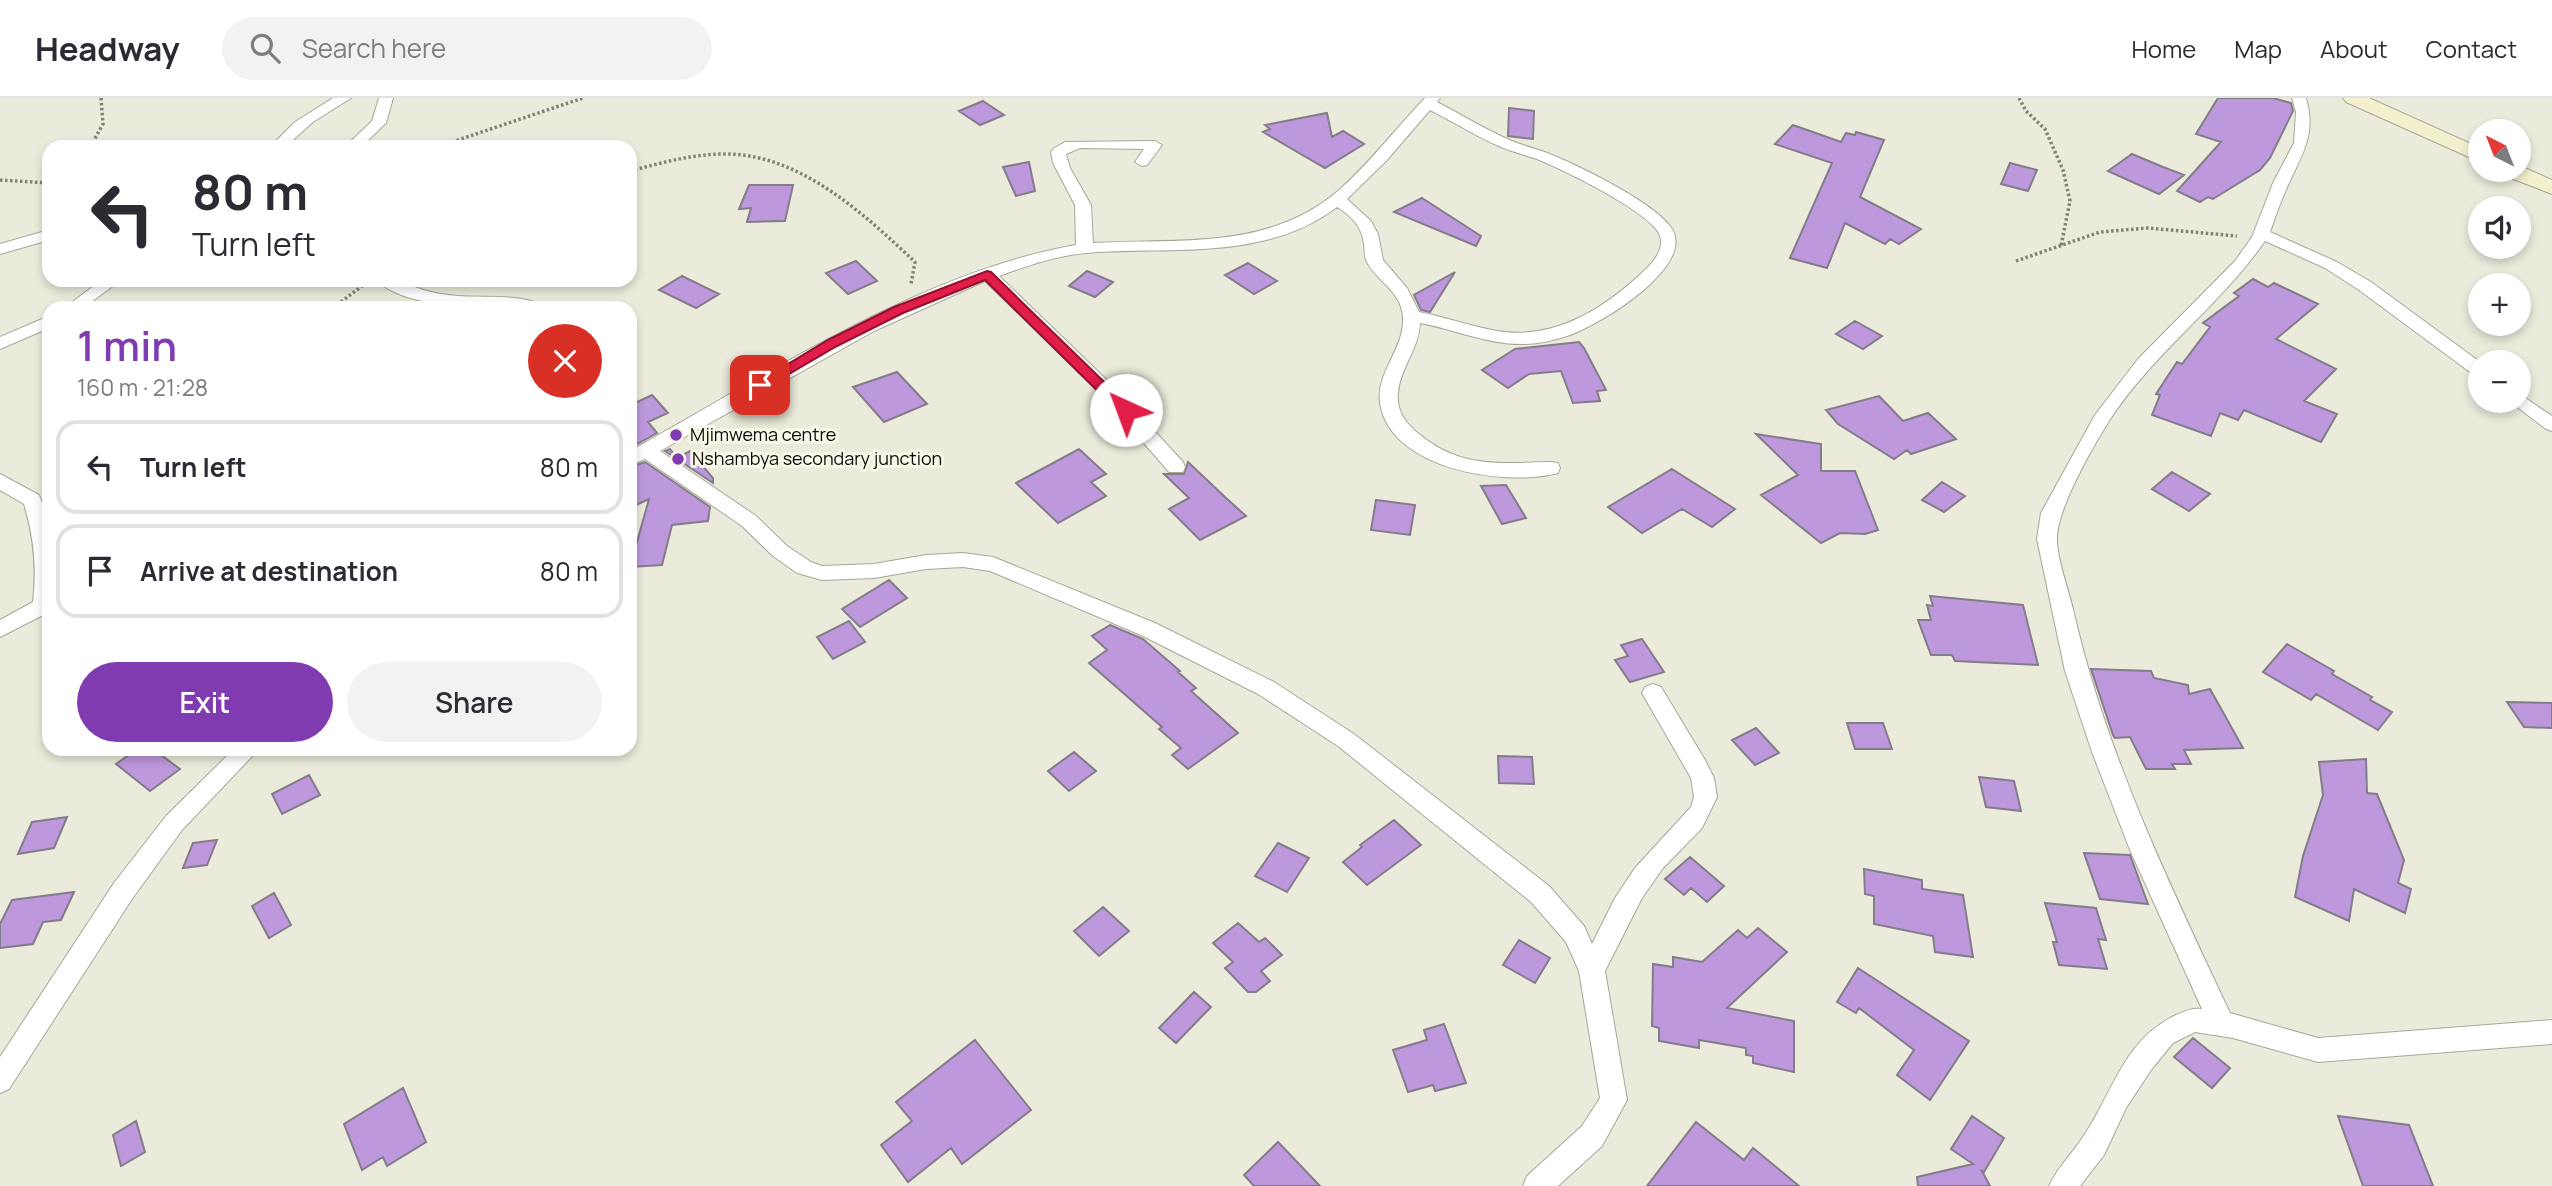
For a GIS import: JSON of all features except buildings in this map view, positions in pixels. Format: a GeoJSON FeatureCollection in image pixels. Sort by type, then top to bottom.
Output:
{"type":"FeatureCollection","features":[{"type":"Feature","properties":{"kind":"main road"},"geometry":{"type":"LineString","coordinates":[[2353,98],[2468,151]]}},
{"type":"Feature","properties":{"kind":"main road"},"geometry":{"type":"LineString","coordinates":[[2531,179],[2552,188]]}},
{"type":"Feature","properties":{"kind":"street"},"geometry":{"type":"LineString","coordinates":[[283,140],[293,128],[317,111],[344,98]]}},
{"type":"Feature","properties":{"kind":"street"},"geometry":{"type":"LineString","coordinates":[[360,140],[379,122],[386,98]]}},
{"type":"Feature","properties":{"kind":"street"},"geometry":{"type":"LineString","coordinates":[[2222,1025],[2141,850],[2103,752],[2076,671],[2047,540],[2051,513],[2101,419],[2144,363],[2241,264],[2261,235],[2281,183],[2301,143],[2303,112],[2299,98]]}},
{"type":"Feature","properties":{"kind":"street"},"geometry":{"type":"LineString","coordinates":[[1412,316],[1502,338],[1522,340],[1549,337],[1597,316],[1649,274],[1664,259],[1670,239],[1663,227],[1635,207],[1544,157],[1503,142],[1431,101],[1383,156],[1335,199],[1317,214],[1279,233],[1232,242],[1062,251],[987,274],[898,310],[832,343],[638,455],[749,521],[780,551],[804,568],[822,573],[951,561],[993,564],[1148,629],[1266,688],[1346,740],[1540,894],[1575,934],[1592,971],[1614,1100],[1592,1136],[1537,1186]]}},
{"type":"Feature","properties":{"kind":"street"},"geometry":{"type":"LineString","coordinates":[[1084,248],[1087,228],[1082,200],[1058,162],[1058,152],[1080,144],[1155,145],[1142,162]]}},
{"type":"Feature","properties":{"kind":"street"},"geometry":{"type":"LineString","coordinates":[[1335,199],[1356,211],[1369,227],[1374,260],[1402,289],[1412,316],[1412,331],[1403,360],[1389,389],[1389,409],[1402,430],[1424,450],[1454,465],[1482,470],[1551,468]]}},
{"type":"Feature","properties":{"kind":"street"},"geometry":{"type":"LineString","coordinates":[[2261,235],[2331,265],[2365,286],[2468,362]]}},
{"type":"Feature","properties":{"kind":"street"},"geometry":{"type":"LineString","coordinates":[[0,249],[42,236]]}},
{"type":"Feature","properties":{"kind":"street"},"geometry":{"type":"LineString","coordinates":[[987,274],[1109,392],[1177,467]]}},
{"type":"Feature","properties":{"kind":"street"},"geometry":{"type":"LineString","coordinates":[[82,301],[103,287]]}},
{"type":"Feature","properties":{"kind":"street"},"geometry":{"type":"LineString","coordinates":[[399,287],[448,301]]}},
{"type":"Feature","properties":{"kind":"street"},"geometry":{"type":"LineString","coordinates":[[0,344],[42,324]]}},
{"type":"Feature","properties":{"kind":"street"},"geometry":{"type":"LineString","coordinates":[[2531,409],[2552,425]]}},
{"type":"Feature","properties":{"kind":"street"},"geometry":{"type":"LineString","coordinates":[[0,481],[32,500],[42,530]]}},
{"type":"Feature","properties":{"kind":"street"},"geometry":{"type":"LineString","coordinates":[[0,629],[42,607]]}},
{"type":"Feature","properties":{"kind":"street"},"geometry":{"type":"LineString","coordinates":[[1592,971],[1630,893],[1666,848],[1697,819],[1704,807],[1705,786],[1653,693]]}},
{"type":"Feature","properties":{"kind":"street"},"geometry":{"type":"LineString","coordinates":[[0,1080],[123,891],[174,823],[241,756]]}},
{"type":"Feature","properties":{"kind":"street"},"geometry":{"type":"LineString","coordinates":[[2063,1186],[2094,1145],[2117,1099],[2164,1034],[2194,1020],[2318,1050],[2374,1048],[2440,1039],[2552,1032]]}},
{"type":"Feature","properties":{"kind":"path"},"geometry":{"type":"LineString","coordinates":[[94,140],[103,124],[100,98]]}},
{"type":"Feature","properties":{"kind":"path"},"geometry":{"type":"LineString","coordinates":[[458,140],[583,98]]}},
{"type":"Feature","properties":{"kind":"path"},"geometry":{"type":"LineString","coordinates":[[2019,98],[2026,111],[2045,129],[2063,170],[2070,201],[2061,246]]}},
{"type":"Feature","properties":{"kind":"path"},"geometry":{"type":"LineString","coordinates":[[637,168],[675,160],[720,155],[755,156],[787,167],[817,182],[893,241],[915,262],[911,285],[898,310]]}},
{"type":"Feature","properties":{"kind":"path"},"geometry":{"type":"LineString","coordinates":[[0,180],[42,183]]}},
{"type":"Feature","properties":{"kind":"path"},"geometry":{"type":"LineString","coordinates":[[2016,261],[2100,232],[2148,228],[2261,235]]}},
{"type":"Feature","properties":{"kind":"path"},"geometry":{"type":"LineString","coordinates":[[343,301],[361,287]]}},
{"type":"Feature","properties":{"kind":"place","name":"Mjimwema centre"},"geometry":{"type":"Point","coordinates":[676,435]}},
{"type":"Feature","properties":{"kind":"place","name":"Nshambya secondary junction"},"geometry":{"type":"Point","coordinates":[678,459]}},
{"type":"Feature","properties":{"kind":"route"},"geometry":{"type":"LineString","coordinates":[[760,385],[832,343],[898,310],[987,274],[1126,410]]}}]}
